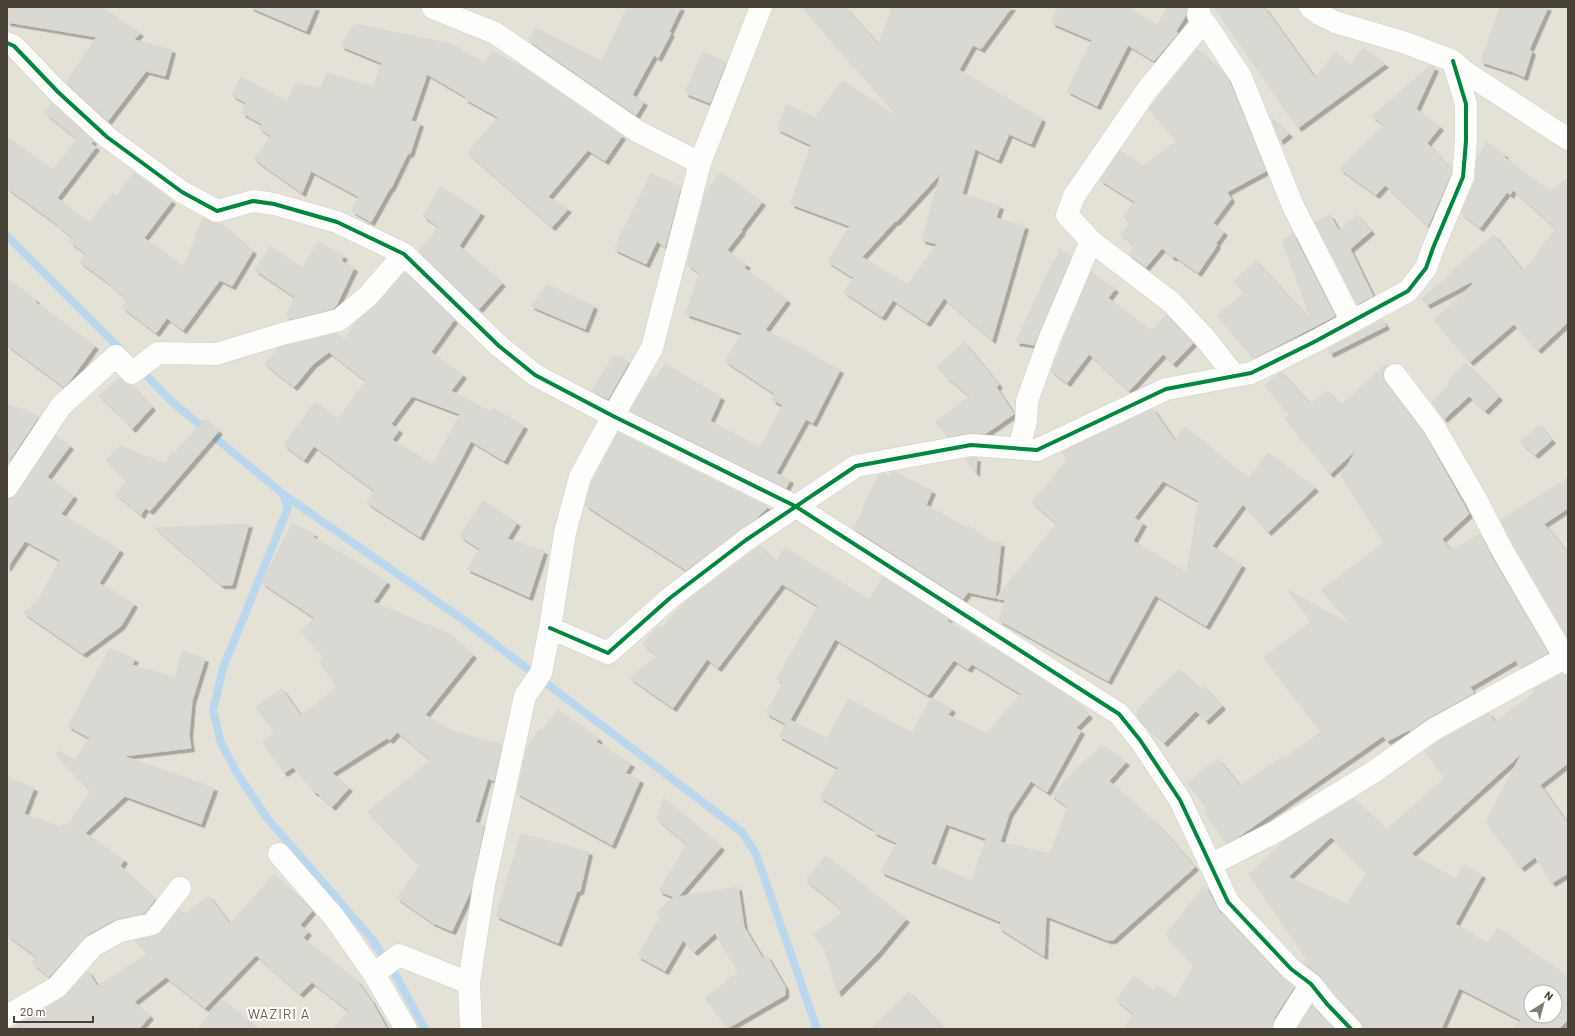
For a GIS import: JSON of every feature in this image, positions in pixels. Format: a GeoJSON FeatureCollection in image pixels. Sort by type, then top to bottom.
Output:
{"type":"FeatureCollection","features":[{"type":"Feature","properties":{"kind":"street"},"geometry":{"type":"LineString","coordinates":[[433,7],[495,33],[637,131],[700,163]]}},
{"type":"Feature","properties":{"kind":"street"},"geometry":{"type":"LineString","coordinates":[[471,1029],[470,983],[484,885],[525,696],[541,673],[550,628],[565,533],[580,477],[652,348],[700,163],[761,7]]}},
{"type":"Feature","properties":{"kind":"street"},"geometry":{"type":"LineString","coordinates":[[1310,7],[1318,14],[1336,22],[1398,41],[1453,61],[1465,72],[1568,139]]}},
{"type":"Feature","properties":{"kind":"street"},"geometry":{"type":"LineString","coordinates":[[1235,376],[1204,337],[1171,302],[1091,241],[1067,215],[1074,196],[1147,90],[1202,14],[1241,77],[1293,206],[1352,322]]}},
{"type":"Feature","properties":{"kind":"street"},"geometry":{"type":"LineString","coordinates":[[7,43],[14,46],[58,92],[107,137],[182,192],[217,211],[253,201],[274,204],[337,222],[404,254],[499,346],[535,375],[613,416],[795,506],[1119,714],[1140,740],[1180,800],[1228,902],[1291,969],[1312,984],[1327,1004],[1351,1029]]}},
{"type":"Feature","properties":{"kind":"street"},"geometry":{"type":"LineString","coordinates":[[550,628],[608,653],[670,598],[746,540],[856,466],[971,445],[1037,450],[1166,389],[1251,373],[1352,322],[1408,291],[1426,268],[1463,177],[1466,141],[1466,104],[1453,61]]}},
{"type":"Feature","properties":{"kind":"street"},"geometry":{"type":"LineString","coordinates":[[1019,448],[1026,422],[1027,401],[1049,340],[1091,241]]}},
{"type":"Feature","properties":{"kind":"street"},"geometry":{"type":"LineString","coordinates":[[7,487],[62,406],[116,356],[132,373],[158,353],[216,354],[282,334],[339,320],[368,296],[404,254]]}},
{"type":"Feature","properties":{"kind":"street"},"geometry":{"type":"LineString","coordinates":[[1210,865],[1277,831],[1375,771],[1434,729],[1567,659],[1502,550],[1476,499],[1432,425],[1396,375]]}},
{"type":"Feature","properties":{"kind":"street"},"geometry":{"type":"LineString","coordinates":[[279,854],[334,917],[374,974],[406,1029]]}},
{"type":"Feature","properties":{"kind":"street"},"geometry":{"type":"LineString","coordinates":[[7,1016],[57,987],[92,946],[120,931],[152,924],[180,888]]}},
{"type":"Feature","properties":{"kind":"street"},"geometry":{"type":"LineString","coordinates":[[374,974],[399,955],[470,983]]}},
{"type":"Feature","properties":{"kind":"street"},"geometry":{"type":"LineString","coordinates":[[1284,1029],[1285,1025],[1312,984]]}},
{"type":"Feature","properties":{"kind":"shaded area"},"geometry":{"type":"Polygon","coordinates":[[[7,7],[1568,7],[1568,1029],[7,1029],[7,7]]]}},
{"type":"Feature","properties":{"kind":"building"},"geometry":{"type":"Polygon","coordinates":[[[7,7],[101,7],[140,33],[134,40],[172,50],[165,76],[146,71],[108,121],[66,82],[97,37],[7,22],[7,7]]]}},
{"type":"Feature","properties":{"kind":"building"},"geometry":{"type":"Polygon","coordinates":[[[250,7],[316,7],[306,31],[250,7]]]}},
{"type":"Feature","properties":{"kind":"building"},"geometry":{"type":"Polygon","coordinates":[[[627,7],[681,7],[669,32],[671,33],[658,58],[654,55],[632,95],[644,102],[636,115],[529,41],[536,28],[602,62],[627,7]]]}},
{"type":"Feature","properties":{"kind":"building"},"geometry":{"type":"Polygon","coordinates":[[[802,7],[845,7],[879,45],[892,7],[1012,7],[981,49],[973,45],[959,70],[1042,119],[1031,144],[1009,134],[998,160],[975,149],[962,194],[1000,206],[996,218],[1025,226],[992,340],[944,298],[927,323],[893,300],[882,317],[844,292],[854,278],[828,262],[850,226],[791,204],[811,145],[777,129],[787,105],[815,118],[842,81],[899,117],[802,7]],[[941,173],[862,257],[908,285],[937,244],[922,240],[941,173]]]}},
{"type":"Feature","properties":{"kind":"building"},"geometry":{"type":"Polygon","coordinates":[[[1058,7],[1128,7],[1157,25],[1168,7],[1187,7],[1186,15],[1176,31],[1178,33],[1154,61],[1128,45],[1097,106],[1067,91],[1092,40],[1052,23],[1058,7]]]}},
{"type":"Feature","properties":{"kind":"building"},"geometry":{"type":"Polygon","coordinates":[[[1214,7],[1264,7],[1315,78],[1336,53],[1351,65],[1363,48],[1385,64],[1298,128],[1214,7]]]}},
{"type":"Feature","properties":{"kind":"building"},"geometry":{"type":"Polygon","coordinates":[[[1500,7],[1548,7],[1529,50],[1532,51],[1524,77],[1509,70],[1481,62],[1500,7]]]}},
{"type":"Feature","properties":{"kind":"building"},"geometry":{"type":"Polygon","coordinates":[[[355,24],[451,44],[485,64],[492,51],[517,64],[622,136],[605,161],[588,150],[548,197],[568,209],[552,227],[468,153],[498,117],[465,99],[466,97],[427,74],[411,121],[420,123],[410,154],[408,153],[391,188],[371,222],[352,211],[359,197],[311,171],[302,193],[254,159],[271,136],[259,128],[262,124],[242,113],[246,103],[232,95],[241,77],[287,102],[296,83],[321,89],[326,73],[373,87],[382,63],[341,46],[355,24]]]}},
{"type":"Feature","properties":{"kind":"building"},"geometry":{"type":"Polygon","coordinates":[[[1197,49],[1225,75],[1230,83],[1266,171],[1227,192],[1231,199],[1213,223],[1224,232],[1198,273],[1174,256],[1173,258],[1162,248],[1146,267],[1129,254],[1135,247],[1121,234],[1131,223],[1123,216],[1135,202],[1100,180],[1120,151],[1143,166],[1177,141],[1149,109],[1197,49]]]}},
{"type":"Feature","properties":{"kind":"building"},"geometry":{"type":"Polygon","coordinates":[[[703,52],[726,62],[710,103],[685,93],[703,52]]]}},
{"type":"Feature","properties":{"kind":"building"},"geometry":{"type":"Polygon","coordinates":[[[1430,66],[1435,68],[1416,109],[1440,127],[1427,143],[1451,169],[1451,174],[1428,226],[1385,185],[1376,195],[1340,169],[1384,125],[1372,116],[1430,66]]]}},
{"type":"Feature","properties":{"kind":"building"},"geometry":{"type":"Polygon","coordinates":[[[52,104],[93,141],[91,144],[96,147],[57,198],[89,223],[112,194],[116,197],[134,173],[172,201],[144,238],[184,267],[203,218],[223,225],[253,251],[232,286],[220,280],[183,330],[167,318],[156,333],[122,307],[127,300],[106,281],[80,262],[86,254],[70,242],[73,238],[58,225],[7,188],[7,137],[53,170],[77,139],[45,113],[52,104]]]}},
{"type":"Feature","properties":{"kind":"building"},"geometry":{"type":"Polygon","coordinates":[[[1271,117],[1289,134],[1280,141],[1271,117]]]}},
{"type":"Feature","properties":{"kind":"building"},"geometry":{"type":"Polygon","coordinates":[[[1487,143],[1505,155],[1504,157],[1550,192],[1568,178],[1568,322],[1538,350],[1514,324],[1470,362],[1434,320],[1473,284],[1471,282],[1427,305],[1422,298],[1494,235],[1524,272],[1556,228],[1513,190],[1510,195],[1507,192],[1480,228],[1461,213],[1475,182],[1477,158],[1487,143]]]}},
{"type":"Feature","properties":{"kind":"building"},"geometry":{"type":"Polygon","coordinates":[[[721,172],[762,202],[727,250],[747,265],[744,268],[787,300],[765,330],[840,370],[813,423],[806,419],[776,473],[790,480],[786,488],[630,411],[651,376],[656,379],[665,364],[721,397],[710,421],[760,448],[783,405],[772,400],[775,394],[725,361],[742,333],[686,314],[699,273],[687,264],[705,194],[721,172]]]}},
{"type":"Feature","properties":{"kind":"building"},"geometry":{"type":"Polygon","coordinates":[[[651,174],[681,187],[665,247],[657,241],[646,264],[614,249],[651,174]]]}},
{"type":"Feature","properties":{"kind":"building"},"geometry":{"type":"Polygon","coordinates":[[[441,187],[481,213],[459,246],[502,283],[479,309],[419,251],[439,227],[423,216],[441,187]]]}},
{"type":"Feature","properties":{"kind":"building"},"geometry":{"type":"Polygon","coordinates":[[[1330,215],[1339,231],[1357,215],[1371,231],[1350,249],[1373,296],[1357,304],[1315,222],[1330,215]]]}},
{"type":"Feature","properties":{"kind":"building"},"geometry":{"type":"Polygon","coordinates":[[[1293,234],[1335,316],[1254,358],[1217,316],[1244,293],[1234,281],[1256,261],[1312,322],[1282,240],[1293,234]]]}},
{"type":"Feature","properties":{"kind":"building"},"geometry":{"type":"Polygon","coordinates":[[[318,242],[344,256],[341,261],[354,268],[336,306],[333,309],[292,319],[286,316],[295,297],[255,270],[271,247],[303,268],[318,242]]]}},
{"type":"Feature","properties":{"kind":"building"},"geometry":{"type":"Polygon","coordinates":[[[1060,249],[1071,257],[1034,345],[1016,342],[1054,260],[1056,261],[1060,249]]]}},
{"type":"Feature","properties":{"kind":"building"},"geometry":{"type":"Polygon","coordinates":[[[405,272],[454,320],[431,352],[463,375],[451,391],[491,412],[493,408],[524,426],[504,461],[471,441],[420,537],[367,503],[375,491],[314,446],[304,460],[284,445],[315,402],[338,419],[366,381],[329,352],[313,364],[294,387],[265,364],[278,348],[335,334],[345,339],[355,323],[377,304],[405,272]],[[412,396],[391,424],[399,430],[392,440],[433,465],[460,414],[412,396]]]}},
{"type":"Feature","properties":{"kind":"building"},"geometry":{"type":"Polygon","coordinates":[[[1091,272],[1115,289],[1108,298],[1151,331],[1166,315],[1193,343],[1173,364],[1163,354],[1129,391],[1089,354],[1067,383],[1051,371],[1056,358],[1061,351],[1059,350],[1091,272]]]}},
{"type":"Feature","properties":{"kind":"building"},"geometry":{"type":"Polygon","coordinates":[[[7,279],[36,300],[35,302],[95,346],[64,387],[7,345],[7,279]]]}},
{"type":"Feature","properties":{"kind":"building"},"geometry":{"type":"Polygon","coordinates":[[[547,285],[594,306],[585,329],[531,306],[547,285]]]}},
{"type":"Feature","properties":{"kind":"building"},"geometry":{"type":"Polygon","coordinates":[[[1382,320],[1386,326],[1330,354],[1328,349],[1382,320]]]}},
{"type":"Feature","properties":{"kind":"building"},"geometry":{"type":"Polygon","coordinates":[[[964,342],[999,385],[996,387],[1014,414],[985,434],[969,433],[948,437],[936,422],[970,396],[945,376],[937,367],[964,342]]]}},
{"type":"Feature","properties":{"kind":"building"},"geometry":{"type":"Polygon","coordinates":[[[613,357],[621,357],[629,362],[608,399],[592,391],[613,357]]]}},
{"type":"Feature","properties":{"kind":"building"},"geometry":{"type":"Polygon","coordinates":[[[1466,363],[1499,397],[1485,411],[1469,396],[1444,419],[1432,402],[1450,384],[1448,381],[1466,363]]]}},
{"type":"Feature","properties":{"kind":"building"},"geometry":{"type":"Polygon","coordinates":[[[1386,364],[1387,366],[1383,371],[1385,382],[1423,432],[1469,514],[1442,539],[1451,551],[1480,534],[1491,556],[1548,653],[1520,668],[1516,660],[1470,687],[1474,693],[1428,718],[1410,731],[1409,730],[1387,741],[1383,736],[1238,837],[1226,843],[1204,811],[1208,809],[1187,783],[1218,759],[1240,786],[1284,756],[1285,758],[1321,732],[1264,658],[1311,622],[1288,590],[1354,627],[1321,590],[1384,543],[1341,476],[1357,449],[1330,474],[1285,419],[1290,415],[1265,385],[1281,372],[1310,404],[1327,391],[1341,405],[1386,364]]]}},
{"type":"Feature","properties":{"kind":"building"},"geometry":{"type":"Polygon","coordinates":[[[119,378],[128,385],[131,385],[152,407],[132,429],[119,414],[99,396],[119,378]]]}},
{"type":"Feature","properties":{"kind":"building"},"geometry":{"type":"Polygon","coordinates":[[[7,404],[39,416],[7,464],[7,404]]]}},
{"type":"Feature","properties":{"kind":"building"},"geometry":{"type":"Polygon","coordinates":[[[1153,409],[1175,441],[1185,427],[1249,479],[1268,453],[1315,488],[1268,532],[1243,504],[1212,546],[1242,565],[1206,626],[1155,595],[1108,681],[999,620],[1005,600],[996,598],[1057,523],[1032,503],[1067,460],[1062,452],[1153,409]],[[1163,481],[1134,518],[1143,523],[1133,541],[1187,573],[1199,501],[1163,481]]]}},
{"type":"Feature","properties":{"kind":"building"},"geometry":{"type":"Polygon","coordinates":[[[205,419],[219,431],[150,511],[145,508],[141,515],[116,494],[127,481],[106,460],[120,446],[166,464],[172,451],[175,453],[205,419]]]}},
{"type":"Feature","properties":{"kind":"building"},"geometry":{"type":"Polygon","coordinates":[[[1539,425],[1552,440],[1535,455],[1520,442],[1539,425]]]}},
{"type":"Feature","properties":{"kind":"building"},"geometry":{"type":"Polygon","coordinates":[[[618,433],[768,507],[758,517],[686,570],[585,505],[592,482],[618,433]]]}},
{"type":"Feature","properties":{"kind":"building"},"geometry":{"type":"Polygon","coordinates":[[[56,436],[70,446],[47,477],[74,496],[61,514],[120,550],[99,583],[134,604],[121,626],[83,654],[24,613],[38,601],[60,560],[25,541],[7,568],[7,499],[13,498],[17,494],[56,436]]]}},
{"type":"Feature","properties":{"kind":"building"},"geometry":{"type":"Polygon","coordinates":[[[977,458],[976,473],[965,459],[977,458]]]}},
{"type":"Feature","properties":{"kind":"building"},"geometry":{"type":"Polygon","coordinates":[[[891,472],[894,472],[932,491],[926,505],[967,528],[968,526],[994,543],[1001,543],[995,598],[968,592],[963,599],[853,528],[864,510],[862,509],[879,475],[883,474],[889,477],[891,472]]]}},
{"type":"Feature","properties":{"kind":"building"},"geometry":{"type":"Polygon","coordinates":[[[1568,478],[1568,508],[1544,524],[1568,553],[1568,638],[1513,544],[1501,520],[1568,478]]]}},
{"type":"Feature","properties":{"kind":"building"},"geometry":{"type":"Polygon","coordinates":[[[483,501],[517,523],[507,539],[544,551],[529,597],[467,569],[480,549],[460,536],[483,501]]]}},
{"type":"Feature","properties":{"kind":"building"},"geometry":{"type":"Polygon","coordinates":[[[249,524],[232,585],[221,585],[155,528],[249,524]]]}},
{"type":"Feature","properties":{"kind":"building"},"geometry":{"type":"Polygon","coordinates":[[[292,524],[314,534],[313,537],[352,560],[353,559],[387,582],[373,602],[449,634],[473,655],[425,715],[452,731],[502,745],[494,781],[488,778],[475,822],[484,825],[471,890],[452,931],[433,923],[397,898],[420,866],[368,812],[431,760],[397,732],[390,740],[387,738],[332,773],[349,788],[332,807],[316,792],[315,793],[293,767],[284,773],[263,742],[275,733],[256,707],[282,689],[301,716],[337,687],[319,661],[324,657],[301,631],[315,618],[262,583],[292,524]]]}},
{"type":"Feature","properties":{"kind":"building"},"geometry":{"type":"Polygon","coordinates":[[[760,546],[776,563],[785,548],[869,600],[883,577],[949,619],[947,621],[992,649],[992,647],[1074,700],[1089,715],[1076,728],[1081,731],[1047,792],[1031,781],[1009,814],[1000,842],[1050,854],[1068,807],[1051,795],[1102,745],[1126,762],[1109,781],[1161,828],[1195,867],[1113,940],[1107,940],[1046,916],[1044,956],[999,928],[1001,922],[881,872],[897,843],[873,832],[874,830],[820,797],[838,768],[779,736],[786,724],[766,713],[783,683],[777,679],[818,606],[782,584],[718,668],[707,659],[673,708],[630,678],[657,656],[643,644],[659,626],[661,628],[688,600],[760,546]],[[835,639],[790,720],[827,739],[849,699],[912,733],[931,698],[952,709],[948,715],[987,734],[1021,694],[972,664],[968,669],[954,660],[928,695],[835,639]],[[946,824],[931,864],[972,881],[986,839],[990,840],[946,824]]]}},
{"type":"Feature","properties":{"kind":"building"},"geometry":{"type":"Polygon","coordinates":[[[110,649],[135,659],[132,665],[175,678],[183,651],[205,659],[192,701],[189,736],[191,748],[123,756],[214,788],[201,824],[125,796],[85,833],[124,860],[120,866],[155,899],[145,913],[114,920],[87,935],[49,977],[32,963],[37,957],[7,935],[7,778],[34,788],[24,814],[60,827],[63,824],[67,826],[91,791],[56,755],[59,751],[75,760],[90,738],[68,726],[110,649]]]}},
{"type":"Feature","properties":{"kind":"building"},"geometry":{"type":"Polygon","coordinates":[[[1179,669],[1200,689],[1203,686],[1222,706],[1206,721],[1196,711],[1164,743],[1138,718],[1138,709],[1179,669]]]}},
{"type":"Feature","properties":{"kind":"building"},"geometry":{"type":"Polygon","coordinates":[[[1562,674],[1568,675],[1568,763],[1540,785],[1568,824],[1568,873],[1552,883],[1535,857],[1521,868],[1486,822],[1522,753],[1411,854],[1456,879],[1463,865],[1482,875],[1455,924],[1488,943],[1498,928],[1568,977],[1568,1019],[1559,1029],[1513,1029],[1521,1020],[1459,988],[1441,1029],[1363,1029],[1360,1020],[1336,996],[1321,976],[1303,962],[1307,959],[1249,875],[1284,841],[1354,799],[1386,830],[1445,778],[1425,751],[1441,740],[1489,713],[1495,722],[1535,693],[1533,689],[1562,674]],[[1331,837],[1288,877],[1347,904],[1367,873],[1331,837]]]}},
{"type":"Feature","properties":{"kind":"building"},"geometry":{"type":"Polygon","coordinates":[[[558,710],[599,739],[596,742],[631,764],[625,773],[640,780],[612,845],[517,793],[527,748],[539,730],[542,731],[558,710]]]}},
{"type":"Feature","properties":{"kind":"building"},"geometry":{"type":"Polygon","coordinates":[[[664,798],[721,847],[678,897],[738,887],[744,927],[763,959],[767,956],[785,987],[785,995],[728,1028],[705,998],[727,982],[726,980],[739,973],[715,933],[694,952],[683,940],[665,971],[638,956],[661,916],[657,912],[674,897],[659,891],[687,844],[657,819],[664,798]]]}},
{"type":"Feature","properties":{"kind":"building"},"geometry":{"type":"Polygon","coordinates":[[[521,834],[589,852],[580,891],[577,891],[558,943],[496,916],[521,834]]]}},
{"type":"Feature","properties":{"kind":"building"},"geometry":{"type":"Polygon","coordinates":[[[826,856],[906,919],[877,954],[838,993],[825,951],[827,951],[814,935],[844,911],[806,880],[826,856]]]}},
{"type":"Feature","properties":{"kind":"building"},"geometry":{"type":"Polygon","coordinates":[[[274,875],[312,911],[300,925],[308,932],[303,938],[357,981],[372,1002],[387,1029],[333,1029],[349,1011],[312,982],[300,994],[256,955],[205,1008],[166,977],[134,1002],[150,1016],[139,1029],[12,1029],[63,998],[88,971],[97,986],[147,955],[135,940],[155,936],[161,932],[179,909],[184,915],[209,896],[230,924],[274,875]]]}},
{"type":"Feature","properties":{"kind":"building"},"geometry":{"type":"Polygon","coordinates":[[[1204,886],[1219,911],[1282,978],[1294,987],[1274,1018],[1272,1029],[1123,1029],[1134,1014],[1116,1000],[1134,976],[1154,991],[1157,986],[1175,998],[1194,966],[1166,935],[1204,886]]]}},
{"type":"Feature","properties":{"kind":"building"},"geometry":{"type":"Polygon","coordinates":[[[909,992],[944,1029],[871,1029],[909,992]]]}},
{"type":"Feature","properties":{"kind":"building"},"geometry":{"type":"Polygon","coordinates":[[[221,999],[259,1029],[198,1029],[221,999]]]}},
{"type":"Feature","properties":{"kind":"building"},"geometry":{"type":"Polygon","coordinates":[[[1312,1005],[1318,1013],[1334,1029],[1297,1029],[1312,1005]]]}},
{"type":"Feature","properties":{"kind":"waterway"},"geometry":{"type":"LineString","coordinates":[[7,236],[124,353]]}},
{"type":"Feature","properties":{"kind":"waterway"},"geometry":{"type":"LineString","coordinates":[[139,368],[171,401],[283,494],[462,619],[742,832],[756,854],[817,1029]]}},
{"type":"Feature","properties":{"kind":"waterway"},"geometry":{"type":"LineString","coordinates":[[283,494],[288,508],[223,668],[213,710],[221,743],[237,773],[267,818],[372,939],[396,976],[425,1029]]}},
{"type":"Feature","properties":{"kind":"cycle path"},"geometry":{"type":"LineString","coordinates":[[7,43],[14,46],[58,92],[107,137],[182,192],[217,211],[253,201],[274,204],[337,222],[404,254],[499,346],[535,375],[613,416],[795,506],[1119,714],[1140,740],[1180,800],[1228,902],[1291,969],[1311,984],[1327,1004],[1351,1029]]}},
{"type":"Feature","properties":{"kind":"cycle path"},"geometry":{"type":"LineString","coordinates":[[550,628],[608,653],[670,598],[746,540],[856,466],[971,445],[1037,450],[1166,389],[1251,373],[1314,342],[1408,291],[1426,268],[1463,177],[1466,141],[1466,104],[1453,61]]}},
{"type":"Feature","properties":{"kind":"district","name":"WAZIRI A"},"geometry":{"type":"Point","coordinates":[279,1013]}}]}
